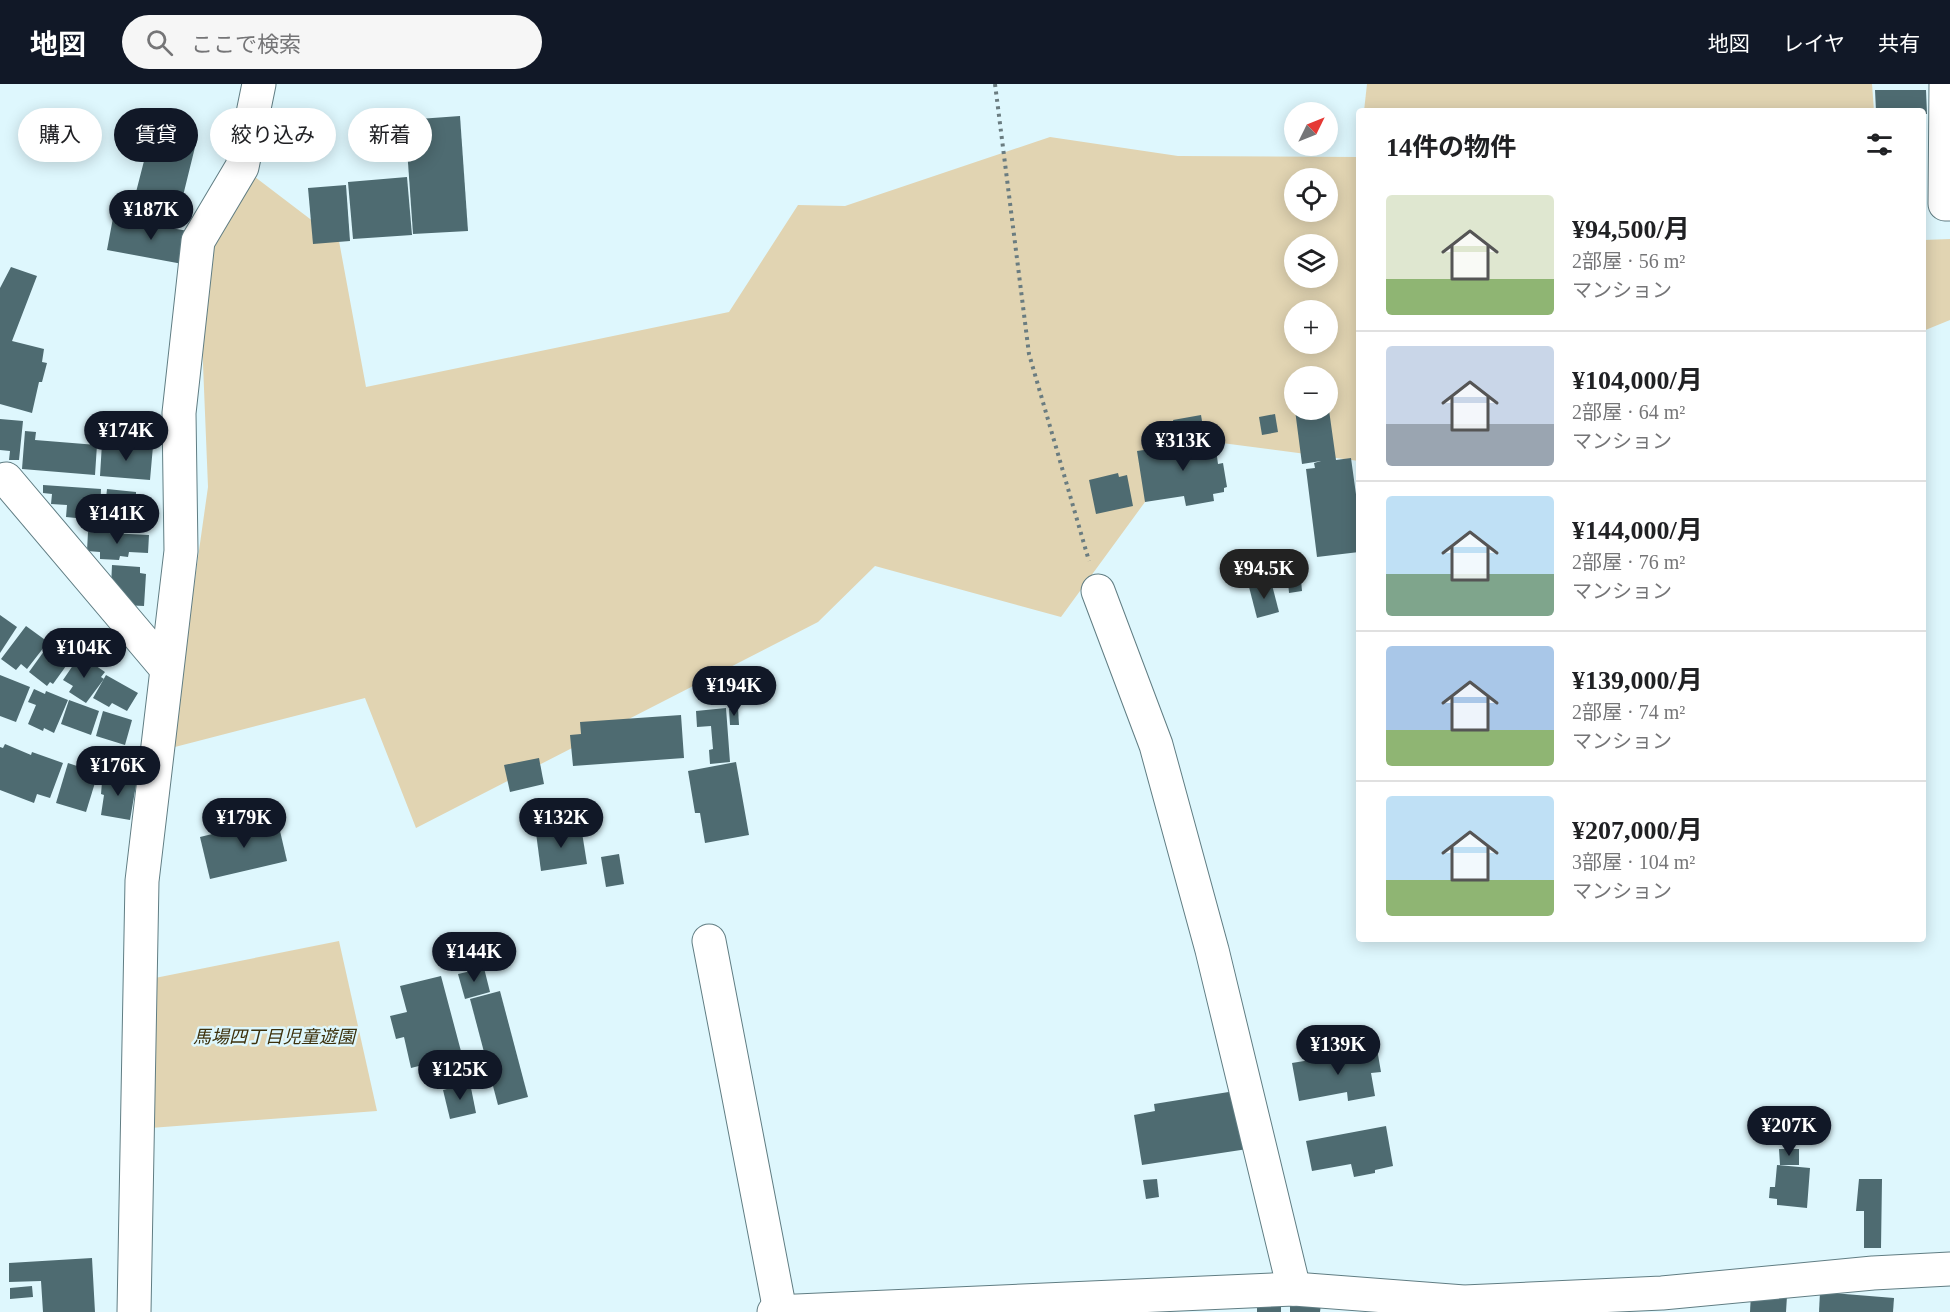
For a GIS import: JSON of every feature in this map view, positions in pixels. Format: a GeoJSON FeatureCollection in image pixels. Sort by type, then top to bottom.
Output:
{"type":"FeatureCollection","features":[{"type":"Feature","properties":{"kind":"street"},"geometry":{"type":"LineString","coordinates":[[134,1312],[142,881],[181,551],[179,413],[198,241],[242,167],[259,84]]}},
{"type":"Feature","properties":{"kind":"street"},"geometry":{"type":"LineString","coordinates":[[1946,84],[1945,204],[1950,204]]}},
{"type":"Feature","properties":{"kind":"street"},"geometry":{"type":"LineString","coordinates":[[6,479],[166,668]]}},
{"type":"Feature","properties":{"kind":"street"},"geometry":{"type":"LineString","coordinates":[[1098,591],[1156,745],[1212,950],[1294,1289]]}},
{"type":"Feature","properties":{"kind":"street"},"geometry":{"type":"LineString","coordinates":[[709,941],[780,1311]]}},
{"type":"Feature","properties":{"kind":"street"},"geometry":{"type":"LineString","coordinates":[[774,1312],[1027,1306],[1294,1289],[1464,1302],[1662,1293],[1873,1273],[1950,1269]]}},
{"type":"Feature","properties":{"kind":"path"},"geometry":{"type":"LineString","coordinates":[[995,84],[1029,354],[1098,591]]}},
{"type":"Feature","properties":{"kind":"green space"},"geometry":{"type":"Polygon","coordinates":[[[1367,84],[1872,84],[1874,108],[1364,108],[1367,84]]]}},
{"type":"Feature","properties":{"kind":"green space"},"geometry":{"type":"Polygon","coordinates":[[[1050,137],[1178,156],[1356,157],[1356,461],[1191,439],[1061,617],[875,566],[818,622],[416,828],[365,698],[171,748],[208,487],[198,241],[242,167],[339,241],[366,387],[729,312],[798,205],[845,206],[1050,137]]]}},
{"type":"Feature","properties":{"kind":"green space"},"geometry":{"type":"Polygon","coordinates":[[[1950,239],[1950,320],[1926,330],[1926,240],[1950,239]]]}},
{"type":"Feature","properties":{"kind":"green space","name":"馬場四丁目児童遊園"},"geometry":{"type":"Polygon","coordinates":[[[339,941],[377,1111],[137,1129],[140,981],[339,941]]]}},
{"type":"Feature","properties":{"kind":"building"},"geometry":{"type":"Polygon","coordinates":[[[1875,90],[1926,90],[1927,114],[1926,108],[1876,108],[1875,90]]]}},
{"type":"Feature","properties":{"kind":"building"},"geometry":{"type":"Polygon","coordinates":[[[460,116],[468,231],[413,234],[408,162],[432,162],[432,118],[460,116]]]}},
{"type":"Feature","properties":{"kind":"building"},"geometry":{"type":"Polygon","coordinates":[[[144,162],[191,162],[180,208],[135,196],[144,162]]]}},
{"type":"Feature","properties":{"kind":"building"},"geometry":{"type":"Polygon","coordinates":[[[407,177],[412,235],[353,239],[348,182],[407,177]]]}},
{"type":"Feature","properties":{"kind":"building"},"geometry":{"type":"Polygon","coordinates":[[[346,185],[350,241],[313,244],[308,188],[346,185]]]}},
{"type":"Feature","properties":{"kind":"building"},"geometry":{"type":"Polygon","coordinates":[[[113,218],[194,232],[188,265],[107,250],[113,218]]]}},
{"type":"Feature","properties":{"kind":"building"},"geometry":{"type":"Polygon","coordinates":[[[11,267],[37,276],[12,341],[44,349],[42,362],[47,363],[42,382],[39,382],[32,413],[0,404],[0,288],[11,267]]]}},
{"type":"Feature","properties":{"kind":"building"},"geometry":{"type":"Polygon","coordinates":[[[1275,414],[1278,432],[1262,435],[1259,417],[1275,414]]]}},
{"type":"Feature","properties":{"kind":"building"},"geometry":{"type":"Polygon","coordinates":[[[1201,415],[1204,433],[1177,438],[1173,420],[1201,415]]]}},
{"type":"Feature","properties":{"kind":"building"},"geometry":{"type":"Polygon","coordinates":[[[0,419],[23,421],[19,460],[9,460],[10,451],[0,450],[0,419]]]}},
{"type":"Feature","properties":{"kind":"building"},"geometry":{"type":"Polygon","coordinates":[[[1296,420],[1330,420],[1336,460],[1351,458],[1356,494],[1356,552],[1317,557],[1306,469],[1315,468],[1314,463],[1321,461],[1302,464],[1296,420]]]}},
{"type":"Feature","properties":{"kind":"building"},"geometry":{"type":"Polygon","coordinates":[[[25,431],[36,432],[35,440],[97,445],[95,475],[22,469],[25,431]]]}},
{"type":"Feature","properties":{"kind":"building"},"geometry":{"type":"Polygon","coordinates":[[[1214,435],[1218,464],[1223,463],[1227,487],[1224,488],[1224,492],[1213,494],[1214,501],[1186,506],[1184,496],[1145,502],[1137,451],[1193,443],[1192,439],[1214,435]]]}},
{"type":"Feature","properties":{"kind":"building"},"geometry":{"type":"Polygon","coordinates":[[[102,443],[153,446],[150,480],[100,476],[102,443]]]}},
{"type":"Feature","properties":{"kind":"building"},"geometry":{"type":"Polygon","coordinates":[[[1118,473],[1119,477],[1127,475],[1133,506],[1096,514],[1089,480],[1118,473]]]}},
{"type":"Feature","properties":{"kind":"building"},"geometry":{"type":"Polygon","coordinates":[[[43,485],[101,489],[100,513],[86,512],[86,519],[66,517],[67,505],[51,504],[52,494],[43,493],[43,485]]]}},
{"type":"Feature","properties":{"kind":"building"},"geometry":{"type":"Polygon","coordinates":[[[107,489],[136,492],[136,499],[151,500],[149,522],[104,518],[107,489]]]}},
{"type":"Feature","properties":{"kind":"building"},"geometry":{"type":"Polygon","coordinates":[[[88,532],[149,535],[148,553],[129,552],[128,557],[120,556],[119,560],[100,559],[100,552],[87,551],[88,532]]]}},
{"type":"Feature","properties":{"kind":"building"},"geometry":{"type":"Polygon","coordinates":[[[112,565],[140,567],[140,573],[146,574],[144,606],[122,605],[111,587],[112,565]]]}},
{"type":"Feature","properties":{"kind":"building"},"geometry":{"type":"Polygon","coordinates":[[[1300,569],[1302,591],[1289,593],[1287,571],[1300,569]]]}},
{"type":"Feature","properties":{"kind":"building"},"geometry":{"type":"Polygon","coordinates":[[[1271,581],[1279,612],[1257,618],[1249,587],[1271,581]]]}},
{"type":"Feature","properties":{"kind":"building"},"geometry":{"type":"Polygon","coordinates":[[[0,615],[17,627],[0,653],[0,615]]]}},
{"type":"Feature","properties":{"kind":"building"},"geometry":{"type":"Polygon","coordinates":[[[26,626],[48,642],[27,669],[21,664],[16,670],[1,659],[26,626]]]}},
{"type":"Feature","properties":{"kind":"building"},"geometry":{"type":"Polygon","coordinates":[[[52,640],[74,655],[53,684],[50,682],[47,686],[29,672],[52,640]]]}},
{"type":"Feature","properties":{"kind":"building"},"geometry":{"type":"Polygon","coordinates":[[[80,655],[105,672],[101,677],[104,679],[86,703],[69,692],[73,686],[63,680],[80,655]]]}},
{"type":"Feature","properties":{"kind":"building"},"geometry":{"type":"Polygon","coordinates":[[[0,675],[30,687],[16,722],[0,716],[0,675]]]}},
{"type":"Feature","properties":{"kind":"building"},"geometry":{"type":"Polygon","coordinates":[[[106,675],[138,693],[127,711],[112,703],[109,707],[93,698],[106,675]]]}},
{"type":"Feature","properties":{"kind":"building"},"geometry":{"type":"Polygon","coordinates":[[[34,689],[68,700],[54,733],[28,724],[36,705],[28,702],[34,689]]]}},
{"type":"Feature","properties":{"kind":"building"},"geometry":{"type":"Polygon","coordinates":[[[69,700],[99,711],[91,735],[61,724],[69,700]]]}},
{"type":"Feature","properties":{"kind":"building"},"geometry":{"type":"Polygon","coordinates":[[[726,708],[730,762],[710,764],[709,750],[713,749],[711,726],[697,727],[696,711],[726,708]]]}},
{"type":"Feature","properties":{"kind":"building"},"geometry":{"type":"Polygon","coordinates":[[[738,708],[739,725],[730,725],[729,709],[738,708]]]}},
{"type":"Feature","properties":{"kind":"building"},"geometry":{"type":"Polygon","coordinates":[[[103,711],[132,720],[125,745],[96,736],[103,711]]]}},
{"type":"Feature","properties":{"kind":"building"},"geometry":{"type":"Polygon","coordinates":[[[681,715],[684,758],[573,766],[570,735],[581,734],[580,722],[681,715]]]}},
{"type":"Feature","properties":{"kind":"building"},"geometry":{"type":"Polygon","coordinates":[[[5,744],[31,755],[32,752],[63,763],[50,798],[37,794],[34,803],[0,790],[0,747],[3,748],[5,744]]]}},
{"type":"Feature","properties":{"kind":"building"},"geometry":{"type":"Polygon","coordinates":[[[539,758],[544,784],[510,792],[504,765],[539,758]]]}},
{"type":"Feature","properties":{"kind":"building"},"geometry":{"type":"Polygon","coordinates":[[[736,762],[749,835],[705,843],[700,813],[695,813],[688,771],[736,762]]]}},
{"type":"Feature","properties":{"kind":"building"},"geometry":{"type":"Polygon","coordinates":[[[68,763],[98,773],[86,812],[56,803],[68,763]]]}},
{"type":"Feature","properties":{"kind":"building"},"geometry":{"type":"Polygon","coordinates":[[[112,773],[130,776],[129,783],[136,785],[130,820],[101,815],[104,795],[101,794],[102,782],[111,783],[112,773]]]}},
{"type":"Feature","properties":{"kind":"building"},"geometry":{"type":"Polygon","coordinates":[[[277,818],[287,861],[210,879],[200,837],[277,818]]]}},
{"type":"Feature","properties":{"kind":"building"},"geometry":{"type":"Polygon","coordinates":[[[581,826],[587,864],[541,871],[536,833],[581,826]]]}},
{"type":"Feature","properties":{"kind":"building"},"geometry":{"type":"Polygon","coordinates":[[[619,854],[624,884],[606,887],[601,857],[619,854]]]}},
{"type":"Feature","properties":{"kind":"building"},"geometry":{"type":"Polygon","coordinates":[[[484,968],[490,992],[465,999],[458,974],[484,968]]]}},
{"type":"Feature","properties":{"kind":"building"},"geometry":{"type":"Polygon","coordinates":[[[441,976],[462,1055],[411,1068],[404,1037],[396,1039],[390,1016],[407,1012],[400,986],[441,976]]]}},
{"type":"Feature","properties":{"kind":"building"},"geometry":{"type":"Polygon","coordinates":[[[500,991],[528,1097],[498,1105],[470,999],[500,991]]]}},
{"type":"Feature","properties":{"kind":"building"},"geometry":{"type":"Polygon","coordinates":[[[1377,1049],[1381,1072],[1371,1073],[1375,1096],[1348,1101],[1347,1092],[1299,1101],[1292,1063],[1377,1049]]]}},
{"type":"Feature","properties":{"kind":"building"},"geometry":{"type":"Polygon","coordinates":[[[466,1061],[470,1080],[456,1083],[452,1064],[466,1061]]]}},
{"type":"Feature","properties":{"kind":"building"},"geometry":{"type":"Polygon","coordinates":[[[470,1083],[476,1113],[450,1119],[443,1090],[470,1083]]]}},
{"type":"Feature","properties":{"kind":"building"},"geometry":{"type":"Polygon","coordinates":[[[1241,1090],[1254,1148],[1142,1165],[1134,1115],[1155,1111],[1154,1104],[1241,1090]]]}},
{"type":"Feature","properties":{"kind":"building"},"geometry":{"type":"Polygon","coordinates":[[[1386,1126],[1393,1166],[1375,1170],[1375,1173],[1354,1177],[1351,1164],[1312,1171],[1306,1141],[1386,1126]]]}},
{"type":"Feature","properties":{"kind":"building"},"geometry":{"type":"Polygon","coordinates":[[[1779,1149],[1799,1149],[1799,1165],[1780,1165],[1779,1149]]]}},
{"type":"Feature","properties":{"kind":"building"},"geometry":{"type":"Polygon","coordinates":[[[1777,1165],[1810,1168],[1807,1208],[1777,1205],[1777,1199],[1769,1198],[1770,1187],[1775,1187],[1777,1165]]]}},
{"type":"Feature","properties":{"kind":"building"},"geometry":{"type":"Polygon","coordinates":[[[1157,1179],[1159,1197],[1146,1199],[1143,1180],[1157,1179]]]}},
{"type":"Feature","properties":{"kind":"building"},"geometry":{"type":"Polygon","coordinates":[[[1859,1179],[1882,1179],[1881,1248],[1864,1248],[1864,1211],[1856,1211],[1859,1179]]]}},
{"type":"Feature","properties":{"kind":"building"},"geometry":{"type":"Polygon","coordinates":[[[92,1258],[95,1312],[43,1312],[41,1281],[9,1282],[9,1263],[92,1258]]]}},
{"type":"Feature","properties":{"kind":"building"},"geometry":{"type":"Polygon","coordinates":[[[32,1286],[33,1297],[10,1299],[10,1288],[32,1286]]]}},
{"type":"Feature","properties":{"kind":"building"},"geometry":{"type":"Polygon","coordinates":[[[1820,1292],[1894,1298],[1893,1312],[1819,1312],[1820,1292]]]}},
{"type":"Feature","properties":{"kind":"building"},"geometry":{"type":"Polygon","coordinates":[[[1751,1293],[1787,1296],[1786,1312],[1750,1312],[1751,1293]]]}},
{"type":"Feature","properties":{"kind":"building"},"geometry":{"type":"Polygon","coordinates":[[[1257,1302],[1281,1302],[1281,1312],[1257,1312],[1257,1302]]]}},
{"type":"Feature","properties":{"kind":"building"},"geometry":{"type":"Polygon","coordinates":[[[1290,1304],[1321,1304],[1320,1312],[1290,1312],[1290,1304]]]}}]}
